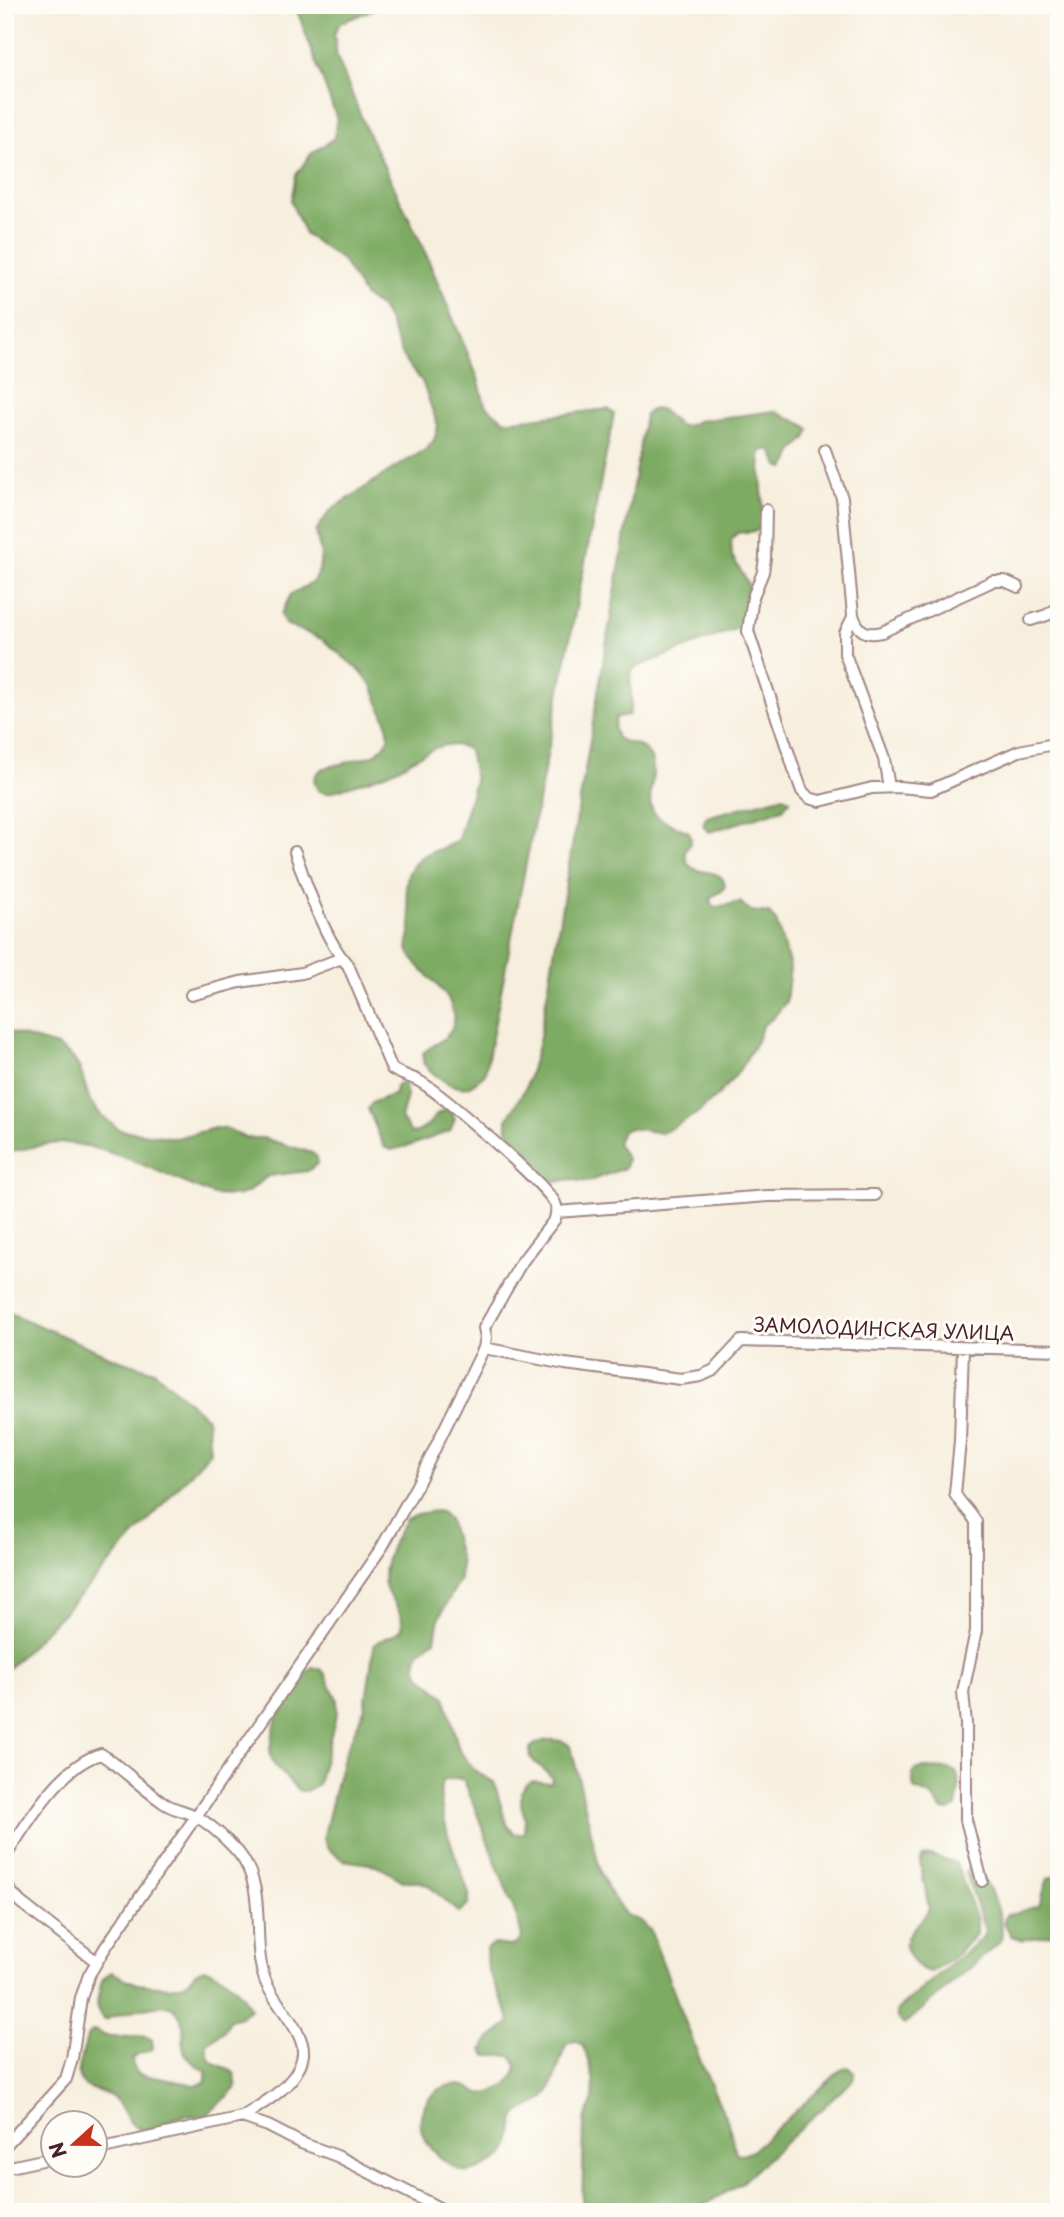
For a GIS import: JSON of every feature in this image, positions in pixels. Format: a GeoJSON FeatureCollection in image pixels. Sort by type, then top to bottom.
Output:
{"type":"FeatureCollection","features":[{"type":"Feature","properties":{"kind":"street"},"geometry":{"type":"LineString","coordinates":[[825,450],[842,499],[853,617],[864,632],[875,634],[993,581],[1005,580],[1018,587]]}},
{"type":"Feature","properties":{"kind":"street"},"geometry":{"type":"LineString","coordinates":[[766,510],[763,572],[753,597],[748,631],[802,791],[809,798],[820,801],[853,792],[889,787],[930,790],[1019,751],[1059,743]]}},
{"type":"Feature","properties":{"kind":"street"},"geometry":{"type":"LineString","coordinates":[[1031,620],[1047,615],[1059,607]]}},
{"type":"Feature","properties":{"kind":"street"},"geometry":{"type":"LineString","coordinates":[[853,617],[845,633],[845,654],[884,759],[889,787]]}},
{"type":"Feature","properties":{"kind":"street"},"geometry":{"type":"LineString","coordinates":[[5,2146],[66,2079],[72,2059],[81,1998],[97,1962],[145,1886],[382,1548],[416,1487],[484,1348],[484,1328],[494,1306],[521,1263],[555,1219],[557,1212],[555,1203],[528,1175],[470,1122],[416,1080],[404,1077],[392,1069],[348,965],[313,900],[295,852]]}},
{"type":"Feature","properties":{"kind":"street"},"geometry":{"type":"LineString","coordinates":[[191,995],[240,982],[302,973],[342,958]]}},
{"type":"Feature","properties":{"kind":"street"},"geometry":{"type":"LineString","coordinates":[[557,1212],[768,1196],[875,1195]]}},
{"type":"Feature","properties":{"kind":"street","name":"ЗАМОЛОДИНСКАЯ УЛИЦА"},"geometry":{"type":"LineString","coordinates":[[484,1348],[565,1364],[681,1379],[701,1376],[714,1370],[741,1341],[1059,1350]]}},
{"type":"Feature","properties":{"kind":"street"},"geometry":{"type":"LineString","coordinates":[[963,1348],[955,1494],[976,1522],[976,1631],[963,1692],[966,1820],[982,1881]]}},
{"type":"Feature","properties":{"kind":"street"},"geometry":{"type":"LineString","coordinates":[[5,1857],[32,1813],[55,1788],[79,1765],[101,1754],[161,1801],[175,1810],[196,1816],[227,1840],[246,1865],[256,1891],[260,1960],[265,1981],[303,2044],[303,2057],[287,2085],[271,2099],[242,2117],[108,2147]]}},
{"type":"Feature","properties":{"kind":"street"},"geometry":{"type":"LineString","coordinates":[[5,1885],[20,1902],[97,1962]]}},
{"type":"Feature","properties":{"kind":"street"},"geometry":{"type":"LineString","coordinates":[[242,2117],[337,2156],[447,2212]]}},
{"type":"Feature","properties":{"kind":"street"},"geometry":{"type":"LineString","coordinates":[[5,2168],[38,2161]]}},
{"type":"Feature","properties":{"kind":"green space"},"geometry":{"type":"Polygon","coordinates":[[[295,5],[384,5],[340,23],[334,34],[337,57],[366,129],[422,245],[478,378],[485,405],[505,421],[608,409],[614,414],[485,1073],[474,1083],[461,1088],[449,1084],[423,1063],[423,1053],[452,1029],[453,1013],[445,994],[416,963],[408,950],[411,923],[406,884],[411,869],[420,858],[458,839],[475,781],[469,750],[448,745],[438,747],[382,775],[328,793],[319,791],[314,779],[322,769],[374,755],[385,745],[389,736],[387,724],[372,685],[359,670],[322,639],[285,624],[281,614],[291,594],[312,583],[319,571],[321,555],[316,531],[330,511],[425,450],[434,440],[438,426],[422,381],[406,363],[381,308],[365,297],[342,260],[305,234],[293,207],[291,201],[296,175],[311,154],[334,138],[337,119],[295,5]]]}},
{"type":"Feature","properties":{"kind":"green space"},"geometry":{"type":"Polygon","coordinates":[[[660,409],[680,426],[697,421],[775,411],[809,429],[806,438],[784,468],[778,466],[772,450],[763,450],[760,456],[764,523],[757,531],[737,533],[731,540],[732,556],[748,583],[747,619],[738,628],[634,668],[630,679],[631,709],[629,715],[616,717],[614,729],[617,738],[638,746],[649,755],[653,770],[650,801],[652,808],[661,819],[689,832],[691,840],[685,852],[691,867],[718,875],[722,879],[725,886],[711,897],[711,905],[716,907],[740,902],[750,911],[769,913],[776,921],[790,967],[786,1002],[773,1018],[762,1026],[757,1041],[737,1074],[696,1114],[662,1133],[630,1128],[622,1131],[617,1143],[627,1159],[625,1168],[587,1182],[570,1179],[556,1182],[538,1174],[512,1147],[507,1134],[507,1119],[526,1087],[539,1042],[645,415],[651,410],[660,409]]]}},
{"type":"Feature","properties":{"kind":"green space"},"geometry":{"type":"Polygon","coordinates":[[[784,796],[790,800],[783,809],[709,832],[703,825],[706,817],[784,796]]]}},
{"type":"Feature","properties":{"kind":"green space"},"geometry":{"type":"Polygon","coordinates":[[[5,1031],[57,1046],[73,1058],[80,1069],[90,1101],[102,1116],[120,1130],[176,1138],[215,1128],[228,1129],[245,1138],[263,1138],[312,1153],[317,1157],[317,1164],[308,1171],[268,1176],[248,1192],[236,1196],[214,1195],[121,1156],[83,1145],[57,1143],[5,1152],[5,1031]]]}},
{"type":"Feature","properties":{"kind":"green space"},"geometry":{"type":"Polygon","coordinates":[[[405,1084],[407,1096],[401,1118],[411,1133],[423,1129],[444,1110],[449,1110],[455,1118],[450,1131],[412,1145],[391,1150],[384,1147],[368,1109],[373,1102],[395,1094],[396,1086],[405,1084]]]}},
{"type":"Feature","properties":{"kind":"green space"},"geometry":{"type":"Polygon","coordinates":[[[5,1311],[114,1358],[154,1371],[207,1418],[210,1452],[89,1586],[5,1672],[5,1311]]]}},
{"type":"Feature","properties":{"kind":"green space"},"geometry":{"type":"Polygon","coordinates":[[[436,1511],[449,1520],[461,1563],[460,1579],[439,1618],[435,1640],[419,1652],[416,1665],[420,1675],[445,1697],[459,1750],[476,1772],[494,1782],[507,1826],[515,1834],[524,1833],[521,1792],[531,1782],[551,1783],[552,1779],[534,1762],[530,1748],[539,1742],[550,1740],[571,1746],[600,1871],[611,1895],[626,1915],[641,1921],[650,1930],[702,2065],[728,2123],[737,2154],[743,2155],[752,2151],[843,2068],[848,2067],[855,2074],[853,2080],[740,2184],[692,2212],[582,2212],[584,2122],[593,2099],[594,2081],[585,2051],[582,2045],[575,2041],[567,2043],[545,2097],[518,2114],[510,2146],[499,2159],[480,2169],[467,2172],[441,2158],[423,2135],[423,2108],[434,2093],[451,2085],[460,2085],[490,2093],[503,2088],[515,2073],[516,2067],[510,2056],[487,2056],[482,2050],[510,2021],[488,1967],[487,1949],[494,1944],[517,1944],[522,1937],[518,1920],[464,1780],[457,1778],[442,1781],[440,1793],[454,1853],[469,1894],[468,1905],[458,1912],[428,1885],[405,1882],[376,1865],[343,1860],[328,1849],[323,1839],[342,1760],[365,1707],[374,1645],[402,1629],[400,1614],[385,1585],[388,1555],[406,1519],[416,1514],[436,1511]]]}},
{"type":"Feature","properties":{"kind":"green space"},"geometry":{"type":"Polygon","coordinates":[[[313,1667],[325,1674],[337,1699],[337,1712],[318,1784],[306,1791],[299,1791],[275,1766],[270,1748],[279,1706],[313,1667]]]}},
{"type":"Feature","properties":{"kind":"green space"},"geometry":{"type":"Polygon","coordinates":[[[923,1768],[949,1769],[956,1772],[960,1783],[956,1807],[949,1811],[943,1810],[931,1796],[914,1789],[912,1774],[923,1768]]]}},
{"type":"Feature","properties":{"kind":"green space"},"geometry":{"type":"Polygon","coordinates":[[[931,1855],[956,1863],[976,1917],[976,1934],[952,1959],[931,1972],[914,1962],[905,1944],[909,1934],[929,1909],[920,1862],[923,1856],[931,1855]]]}},
{"type":"Feature","properties":{"kind":"green space"},"geometry":{"type":"Polygon","coordinates":[[[973,1864],[990,1890],[999,1912],[1002,1933],[1000,1942],[904,2025],[897,2018],[896,2011],[983,1937],[985,1930],[966,1873],[967,1868],[973,1864]]]}},
{"type":"Feature","properties":{"kind":"green space"},"geometry":{"type":"Polygon","coordinates":[[[1059,1875],[1059,1933],[1022,1940],[1011,1936],[1004,1922],[1006,1915],[1039,1906],[1048,1878],[1059,1875]]]}},
{"type":"Feature","properties":{"kind":"green space"},"geometry":{"type":"Polygon","coordinates":[[[204,1969],[231,1983],[250,2008],[241,2017],[230,2020],[224,2031],[207,2043],[208,2057],[234,2073],[237,2087],[206,2116],[182,2116],[153,2129],[138,2129],[115,2099],[81,2082],[79,2069],[87,2036],[97,2031],[111,2037],[137,2036],[152,2039],[153,2049],[132,2058],[138,2074],[196,2085],[206,2082],[206,2071],[186,2055],[183,2047],[183,2024],[171,2006],[146,2007],[104,2020],[97,2007],[102,1980],[111,1972],[137,1984],[169,1987],[185,1984],[204,1969]]]}}]}
